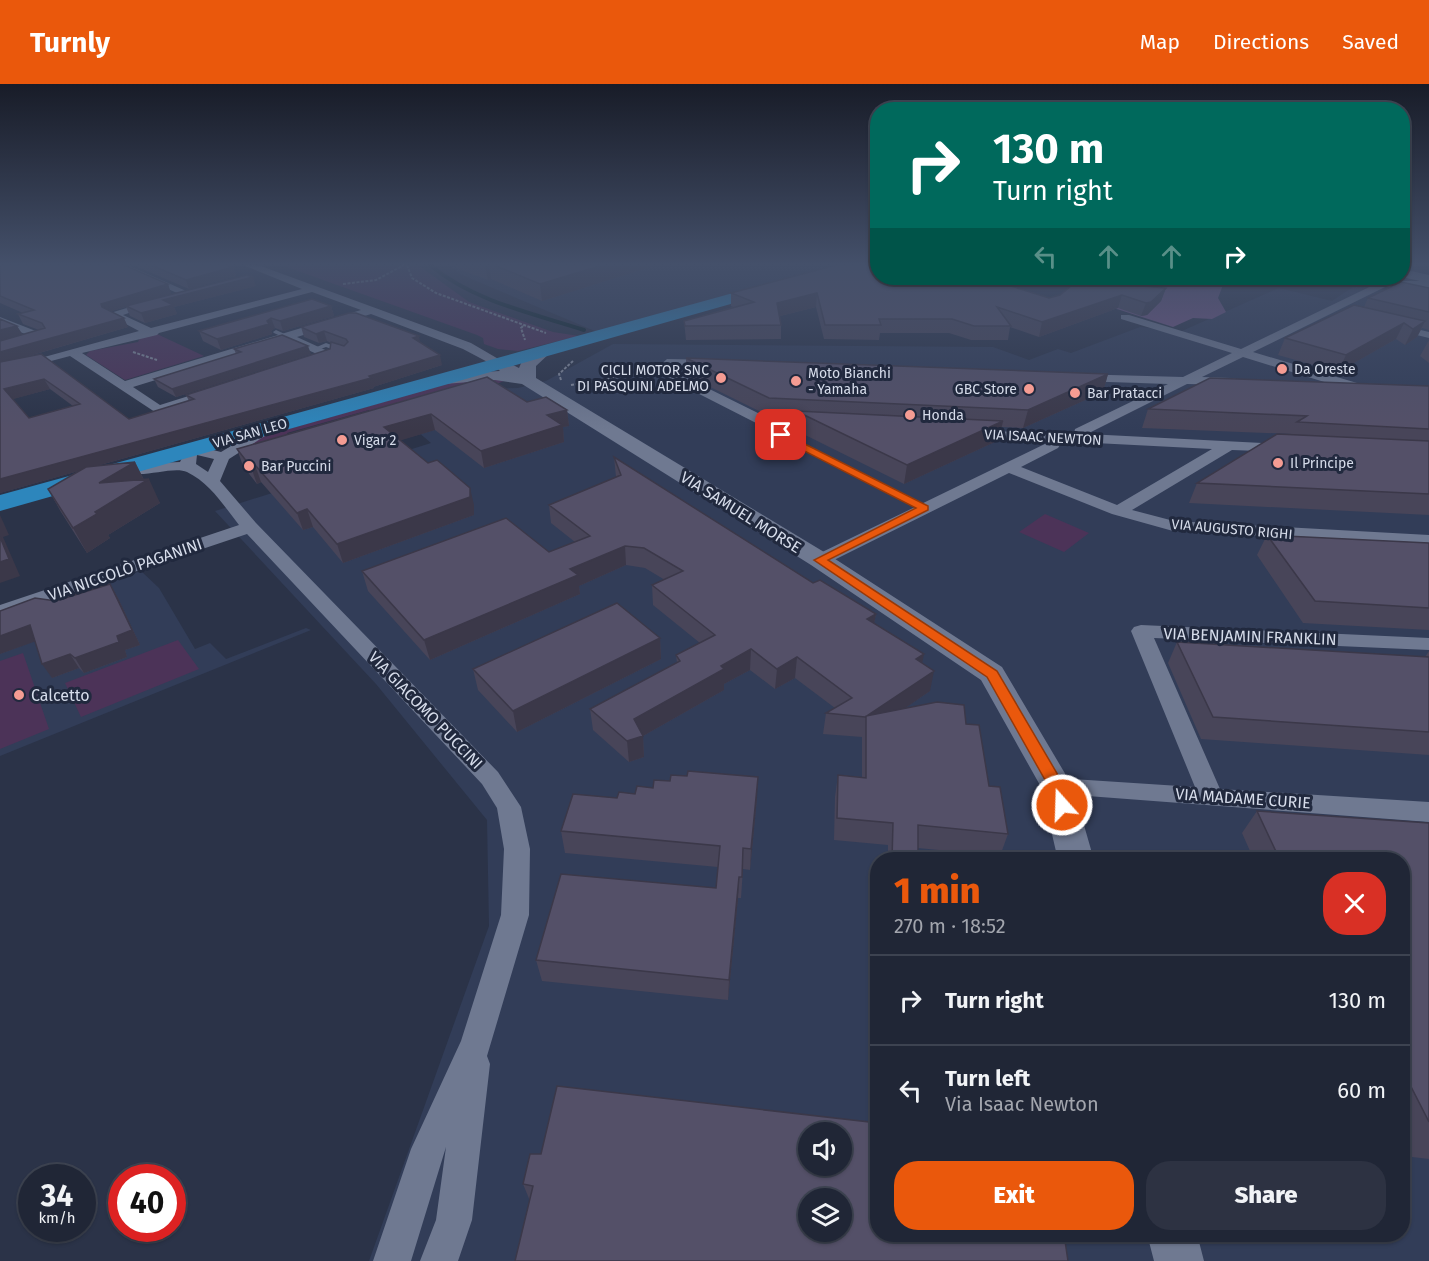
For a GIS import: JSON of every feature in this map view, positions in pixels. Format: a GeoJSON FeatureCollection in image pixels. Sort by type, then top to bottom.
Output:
{"type":"FeatureCollection","features":[{"type":"Feature","properties":{"kind":"main road","name":"VIA SAN LEO"},"geometry":{"type":"LineString","coordinates":[[0,503],[116,471],[190,458],[266,429],[501,364],[547,343],[574,343],[658,320]]}},
{"type":"Feature","properties":{"kind":"street"},"geometry":{"type":"LineString","coordinates":[[125,320],[153,333]]}},
{"type":"Feature","properties":{"kind":"street"},"geometry":{"type":"LineString","coordinates":[[6,369],[201,320]]}},
{"type":"Feature","properties":{"kind":"street"},"geometry":{"type":"LineString","coordinates":[[123,386],[209,360],[281,334],[333,320]]}},
{"type":"Feature","properties":{"kind":"street"},"geometry":{"type":"LineString","coordinates":[[395,320],[475,351],[501,364]]}},
{"type":"Feature","properties":{"kind":"street"},"geometry":{"type":"LineString","coordinates":[[1135,320],[1357,386],[1295,384]]}},
{"type":"Feature","properties":{"kind":"street"},"geometry":{"type":"LineString","coordinates":[[1080,432],[1305,320]]}},
{"type":"Feature","properties":{"kind":"street"},"geometry":{"type":"LineString","coordinates":[[0,347],[42,338],[2,322]]}},
{"type":"Feature","properties":{"kind":"street"},"geometry":{"type":"LineString","coordinates":[[1383,324],[1429,335]]}},
{"type":"Feature","properties":{"kind":"street"},"geometry":{"type":"LineString","coordinates":[[281,334],[328,354],[296,365]]}},
{"type":"Feature","properties":{"kind":"street"},"geometry":{"type":"LineString","coordinates":[[475,351],[509,354],[547,343]]}},
{"type":"Feature","properties":{"kind":"street"},"geometry":{"type":"LineString","coordinates":[[535,385],[528,365],[547,343]]}},
{"type":"Feature","properties":{"kind":"street"},"geometry":{"type":"LineString","coordinates":[[444,379],[474,363],[475,351]]}},
{"type":"Feature","properties":{"kind":"street"},"geometry":{"type":"LineString","coordinates":[[74,353],[158,410],[231,386]]}},
{"type":"Feature","properties":{"kind":"street"},"geometry":{"type":"LineString","coordinates":[[726,364],[667,363],[665,372],[765,423],[836,426]]}},
{"type":"Feature","properties":{"kind":"street","name":"VIA SAMUEL MORSE"},"geometry":{"type":"LineString","coordinates":[[501,364],[819,560],[992,674],[1057,787],[1074,852]]}},
{"type":"Feature","properties":{"kind":"street","name":"VIA SAMUEL MORSE"},"geometry":{"type":"LineString","coordinates":[[444,379],[495,375],[535,385]]}},
{"type":"Feature","properties":{"kind":"street"},"geometry":{"type":"LineString","coordinates":[[1061,376],[1249,383]]}},
{"type":"Feature","properties":{"kind":"street"},"geometry":{"type":"LineString","coordinates":[[190,458],[223,457],[266,429]]}},
{"type":"Feature","properties":{"kind":"street","name":"VIA ISAAC NEWTON"},"geometry":{"type":"LineString","coordinates":[[954,432],[1299,449]]}},
{"type":"Feature","properties":{"kind":"street"},"geometry":{"type":"LineString","coordinates":[[1167,443],[1194,466]]}},
{"type":"Feature","properties":{"kind":"street"},"geometry":{"type":"LineString","coordinates":[[819,560],[1053,445]]}},
{"type":"Feature","properties":{"kind":"street"},"geometry":{"type":"LineString","coordinates":[[1118,511],[1228,446]]}},
{"type":"Feature","properties":{"kind":"street"},"geometry":{"type":"LineString","coordinates":[[212,481],[223,457]]}},
{"type":"Feature","properties":{"kind":"street","name":"VIA GIACOMO PUCCINI"},"geometry":{"type":"LineString","coordinates":[[190,458],[250,527],[475,761],[490,778],[509,807],[517,849],[515,915],[476,1044],[428,1149],[392,1261]]}},
{"type":"Feature","properties":{"kind":"street","name":"VIA AUGUSTO RIGHI"},"geometry":{"type":"LineString","coordinates":[[1008,467],[1118,511],[1173,526],[1429,540]]}},
{"type":"Feature","properties":{"kind":"street","name":"VIA NICCOLÒ PAGANINI"},"geometry":{"type":"LineString","coordinates":[[0,611],[250,527]]}},
{"type":"Feature","properties":{"kind":"street","name":"VIA BENJAMIN FRANKLIN"},"geometry":{"type":"LineString","coordinates":[[1211,795],[1141,631],[1429,644]]}},
{"type":"Feature","properties":{"kind":"street","name":"VIA MADAME CURIE"},"geometry":{"type":"LineString","coordinates":[[1057,787],[1211,795],[1429,812]]}},
{"type":"Feature","properties":{"kind":"street","name":"VIA GIACOMO PUCCINI"},"geometry":{"type":"LineString","coordinates":[[439,1261],[454,1220],[476,1044]]}},
{"type":"Feature","properties":{"kind":"street"},"geometry":{"type":"LineString","coordinates":[[1174,1242],[1179,1261]]}},
{"type":"Feature","properties":{"kind":"lane"},"geometry":{"type":"LineString","coordinates":[[315,349],[326,345],[346,352]]}},
{"type":"Feature","properties":{"kind":"lane"},"geometry":{"type":"LineString","coordinates":[[781,435],[924,508]]}},
{"type":"Feature","properties":{"kind":"path"},"geometry":{"type":"LineString","coordinates":[[507,320],[523,326],[547,343]]}},
{"type":"Feature","properties":{"kind":"path"},"geometry":{"type":"LineString","coordinates":[[519,344],[525,341],[521,328],[523,326]]}},
{"type":"Feature","properties":{"kind":"path"},"geometry":{"type":"LineString","coordinates":[[129,351],[156,360],[209,360]]}},
{"type":"Feature","properties":{"kind":"path"},"geometry":{"type":"LineString","coordinates":[[535,385],[665,372]]}},
{"type":"Feature","properties":{"kind":"shaded area"},"geometry":{"type":"Polygon","coordinates":[[[435,320],[519,320],[553,332],[579,336],[518,351],[498,349],[484,344],[483,338],[435,320]]]}},
{"type":"Feature","properties":{"kind":"shaded area"},"geometry":{"type":"Polygon","coordinates":[[[569,320],[672,320],[609,337],[569,320]]]}},
{"type":"Feature","properties":{"kind":"shaded area"},"geometry":{"type":"Polygon","coordinates":[[[1151,320],[1189,320],[1173,327],[1151,320]]]}},
{"type":"Feature","properties":{"kind":"shaded area"},"geometry":{"type":"Polygon","coordinates":[[[1207,320],[1429,320],[1429,1261],[369,1261],[489,926],[487,820],[376,684],[215,511],[431,443],[398,415],[486,389],[518,388],[546,381],[613,344],[993,347],[1029,360],[1058,349],[1071,353],[1140,327],[1182,331],[1207,320]]]}},
{"type":"Feature","properties":{"kind":"shaded area"},"geometry":{"type":"Polygon","coordinates":[[[157,334],[204,356],[125,380],[86,355],[90,351],[138,342],[140,338],[157,334]]]}},
{"type":"Feature","properties":{"kind":"shaded area"},"geometry":{"type":"Polygon","coordinates":[[[508,379],[486,389],[379,412],[369,410],[287,433],[289,437],[236,453],[264,436],[456,381],[508,379]]]}},
{"type":"Feature","properties":{"kind":"shaded area"},"geometry":{"type":"Polygon","coordinates":[[[1045,514],[1089,533],[1064,552],[1019,532],[1045,514]]]}},
{"type":"Feature","properties":{"kind":"shaded area"},"geometry":{"type":"Polygon","coordinates":[[[141,571],[159,588],[195,649],[210,643],[226,659],[306,628],[311,630],[0,756],[0,619],[141,571]]]}},
{"type":"Feature","properties":{"kind":"shaded area"},"geometry":{"type":"Polygon","coordinates":[[[178,640],[199,669],[81,717],[65,683],[178,640]]]}},
{"type":"Feature","properties":{"kind":"shaded area","name":"Calcetto"},"geometry":{"type":"Polygon","coordinates":[[[23,653],[49,729],[0,749],[0,661],[23,653]]]}},
{"type":"Feature","properties":{"kind":"building"},"geometry":{"type":"Polygon","coordinates":[[[0,320],[17,326],[0,330],[0,320]]]}},
{"type":"Feature","properties":{"kind":"building"},"geometry":{"type":"Polygon","coordinates":[[[34,320],[117,320],[0,352],[0,341],[45,328],[42,323],[34,320]]]}},
{"type":"Feature","properties":{"kind":"building"},"geometry":{"type":"Polygon","coordinates":[[[238,320],[268,320],[269,324],[217,339],[199,331],[238,320]]]}},
{"type":"Feature","properties":{"kind":"building"},"geometry":{"type":"Polygon","coordinates":[[[325,320],[375,320],[419,336],[413,338],[440,355],[369,376],[371,378],[0,479],[0,362],[41,354],[129,419],[194,399],[186,395],[330,349],[331,342],[344,346],[348,342],[346,339],[324,331],[316,334],[301,327],[325,320]],[[44,379],[4,389],[29,418],[80,404],[44,379]]]}},
{"type":"Feature","properties":{"kind":"building"},"geometry":{"type":"Polygon","coordinates":[[[780,320],[781,325],[685,326],[684,321],[780,320]]]}},
{"type":"Feature","properties":{"kind":"building"},"geometry":{"type":"Polygon","coordinates":[[[824,320],[879,320],[881,325],[825,325],[824,320]]]}},
{"type":"Feature","properties":{"kind":"building"},"geometry":{"type":"Polygon","coordinates":[[[955,320],[1007,320],[1011,326],[974,326],[955,320]]]}},
{"type":"Feature","properties":{"kind":"building"},"geometry":{"type":"Polygon","coordinates":[[[1323,320],[1425,321],[1413,329],[1404,323],[1346,355],[1285,338],[1323,320]]]}},
{"type":"Feature","properties":{"kind":"building"},"geometry":{"type":"Polygon","coordinates":[[[282,335],[308,346],[172,389],[154,379],[241,352],[234,349],[282,335]]]}},
{"type":"Feature","properties":{"kind":"building"},"geometry":{"type":"Polygon","coordinates":[[[686,358],[1108,374],[1028,410],[769,398],[686,358]]]}},
{"type":"Feature","properties":{"kind":"building"},"geometry":{"type":"Polygon","coordinates":[[[487,377],[527,402],[546,397],[567,410],[547,415],[562,425],[481,451],[431,414],[384,427],[428,463],[437,460],[470,488],[470,497],[337,544],[307,509],[297,513],[255,465],[251,467],[237,449],[487,377]]]}},
{"type":"Feature","properties":{"kind":"building"},"geometry":{"type":"Polygon","coordinates":[[[1210,378],[1429,386],[1429,429],[1297,422],[1307,416],[1148,409],[1210,378]]]}},
{"type":"Feature","properties":{"kind":"building"},"geometry":{"type":"Polygon","coordinates":[[[796,411],[1003,421],[907,465],[796,411]]]}},
{"type":"Feature","properties":{"kind":"building"},"geometry":{"type":"Polygon","coordinates":[[[1277,434],[1429,441],[1429,494],[1197,483],[1277,434]]]}},
{"type":"Feature","properties":{"kind":"building"},"geometry":{"type":"Polygon","coordinates":[[[614,457],[813,583],[820,580],[876,614],[867,619],[924,654],[916,659],[934,671],[865,717],[826,713],[852,698],[797,657],[777,669],[751,649],[721,666],[724,669],[634,719],[643,736],[627,741],[590,709],[680,661],[676,655],[715,635],[652,585],[683,571],[644,548],[625,546],[570,569],[578,575],[424,640],[362,571],[506,518],[549,552],[590,536],[549,505],[621,475],[614,457]]]}},
{"type":"Feature","properties":{"kind":"building"},"geometry":{"type":"Polygon","coordinates":[[[135,462],[99,483],[149,479],[73,528],[48,489],[86,467],[135,462]]]}},
{"type":"Feature","properties":{"kind":"building"},"geometry":{"type":"Polygon","coordinates":[[[1267,535],[1429,543],[1429,608],[1315,601],[1267,535]]]}},
{"type":"Feature","properties":{"kind":"building"},"geometry":{"type":"Polygon","coordinates":[[[0,537],[9,559],[0,562],[0,537]]]}},
{"type":"Feature","properties":{"kind":"building"},"geometry":{"type":"Polygon","coordinates":[[[110,584],[132,630],[117,636],[119,642],[75,658],[70,654],[42,664],[30,625],[0,636],[0,611],[35,598],[56,601],[110,584]]]}},
{"type":"Feature","properties":{"kind":"building"},"geometry":{"type":"Polygon","coordinates":[[[617,603],[660,638],[513,711],[473,669],[617,603]]]}},
{"type":"Feature","properties":{"kind":"building"},"geometry":{"type":"Polygon","coordinates":[[[1177,642],[1429,657],[1429,732],[1213,717],[1177,642]]]}},
{"type":"Feature","properties":{"kind":"building"},"geometry":{"type":"Polygon","coordinates":[[[937,702],[964,705],[966,724],[979,725],[989,786],[1000,787],[1008,834],[918,825],[918,852],[892,852],[893,823],[837,818],[838,775],[866,778],[866,716],[937,702]]]}},
{"type":"Feature","properties":{"kind":"building"},"geometry":{"type":"Polygon","coordinates":[[[688,771],[758,777],[751,849],[743,848],[742,877],[739,877],[729,980],[536,960],[561,874],[716,888],[720,846],[561,831],[573,794],[617,798],[619,792],[635,794],[637,786],[653,788],[654,780],[670,781],[671,775],[687,776],[688,771]]]}},
{"type":"Feature","properties":{"kind":"building"},"geometry":{"type":"Polygon","coordinates":[[[1257,811],[1429,823],[1429,1122],[1410,1085],[1410,852],[1276,852],[1257,811]]]}},
{"type":"Feature","properties":{"kind":"building"},"geometry":{"type":"Polygon","coordinates":[[[557,1086],[870,1122],[870,1242],[1065,1242],[1068,1261],[515,1261],[533,1186],[523,1184],[530,1154],[541,1154],[557,1086]]]}},
{"type":"Feature","properties":{"kind":"waterway"},"geometry":{"type":"LineString","coordinates":[[552,320],[584,330]]}},
{"type":"Feature","properties":{"kind":"place","name":"Da Oreste"},"geometry":{"type":"Point","coordinates":[1282,369]}},
{"type":"Feature","properties":{"kind":"place","name":"CICLI MOTOR SNC DI PASQUINI ADELMO"},"geometry":{"type":"Point","coordinates":[721,378]}},
{"type":"Feature","properties":{"kind":"place","name":"Moto Bianchi - Yamaha"},"geometry":{"type":"Point","coordinates":[796,381]}},
{"type":"Feature","properties":{"kind":"place","name":"GBC Store"},"geometry":{"type":"Point","coordinates":[1029,389]}},
{"type":"Feature","properties":{"kind":"place","name":"Bar Pratacci"},"geometry":{"type":"Point","coordinates":[1075,393]}},
{"type":"Feature","properties":{"kind":"place","name":"Honda"},"geometry":{"type":"Point","coordinates":[910,415]}},
{"type":"Feature","properties":{"kind":"place","name":"Vigar 2"},"geometry":{"type":"Point","coordinates":[342,440]}},
{"type":"Feature","properties":{"kind":"place","name":"Il Principe"},"geometry":{"type":"Point","coordinates":[1278,463]}},
{"type":"Feature","properties":{"kind":"place","name":"Bar Puccini"},"geometry":{"type":"Point","coordinates":[249,466]}},
{"type":"Feature","properties":{"kind":"place","name":"Calcetto"},"geometry":{"type":"Point","coordinates":[19,695]}},
{"type":"Feature","properties":{"kind":"route"},"geometry":{"type":"LineString","coordinates":[[781,435],[924,508],[819,560],[992,674],[1057,787],[1062,805]]}}]}
